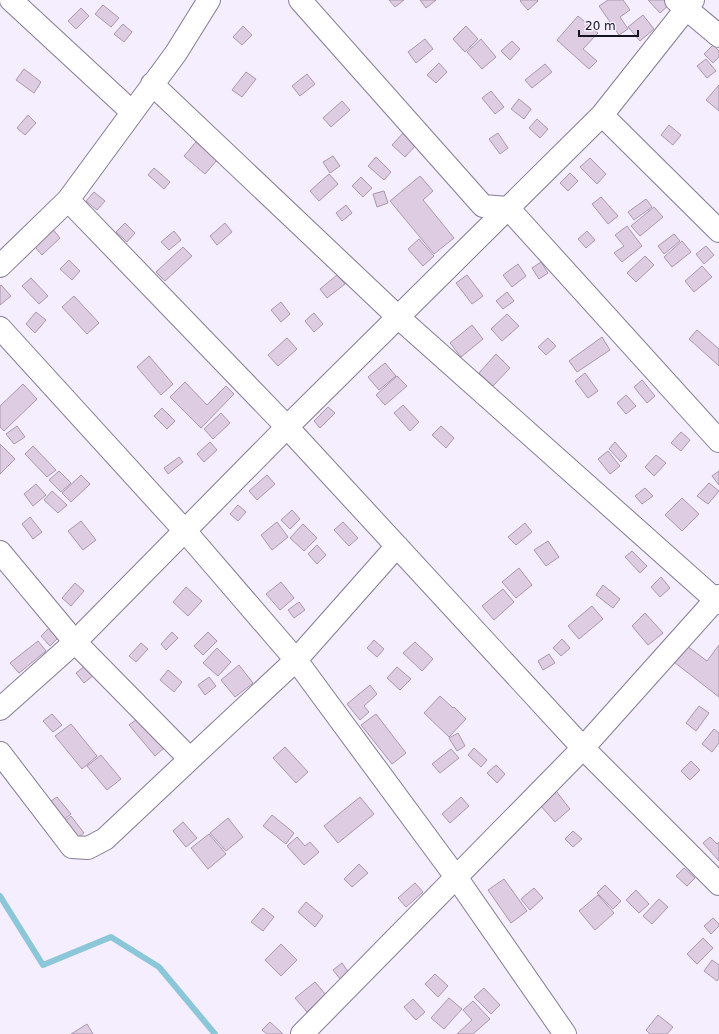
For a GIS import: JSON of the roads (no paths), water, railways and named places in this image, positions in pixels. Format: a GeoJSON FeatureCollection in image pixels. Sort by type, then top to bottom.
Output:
{"type":"FeatureCollection","features":[{"type":"Feature","properties":{"kind":"street"},"geometry":{"type":"LineString","coordinates":[[11,0],[132,112]]}},
{"type":"Feature","properties":{"kind":"street"},"geometry":{"type":"LineString","coordinates":[[0,266],[68,200],[176,53],[209,0]]}},
{"type":"Feature","properties":{"kind":"street"},"geometry":{"type":"LineString","coordinates":[[300,0],[483,206],[508,208],[719,441]]}},
{"type":"Feature","properties":{"kind":"street"},"geometry":{"type":"LineString","coordinates":[[0,709],[75,642],[287,427],[602,115],[685,3],[719,36]]}},
{"type":"Feature","properties":{"kind":"street"},"geometry":{"type":"LineString","coordinates":[[152,84],[398,317],[718,599],[583,748],[302,1034]]}},
{"type":"Feature","properties":{"kind":"street"},"geometry":{"type":"LineString","coordinates":[[602,115],[719,231]]}},
{"type":"Feature","properties":{"kind":"street"},"geometry":{"type":"LineString","coordinates":[[68,200],[287,427],[583,748],[719,884]]}},
{"type":"Feature","properties":{"kind":"street"},"geometry":{"type":"LineString","coordinates":[[0,328],[185,531],[296,660],[456,877],[565,1034]]}},
{"type":"Feature","properties":{"kind":"street"},"geometry":{"type":"LineString","coordinates":[[0,754],[72,847],[88,848],[105,840],[296,660],[398,546]]}},
{"type":"Feature","properties":{"kind":"street"},"geometry":{"type":"LineString","coordinates":[[0,552],[75,642],[190,759]]}},
{"type":"Feature","properties":{"kind":"waterway"},"geometry":{"type":"LineString","coordinates":[[0,896],[43,965],[111,937],[159,967],[215,1034]]}}]}
